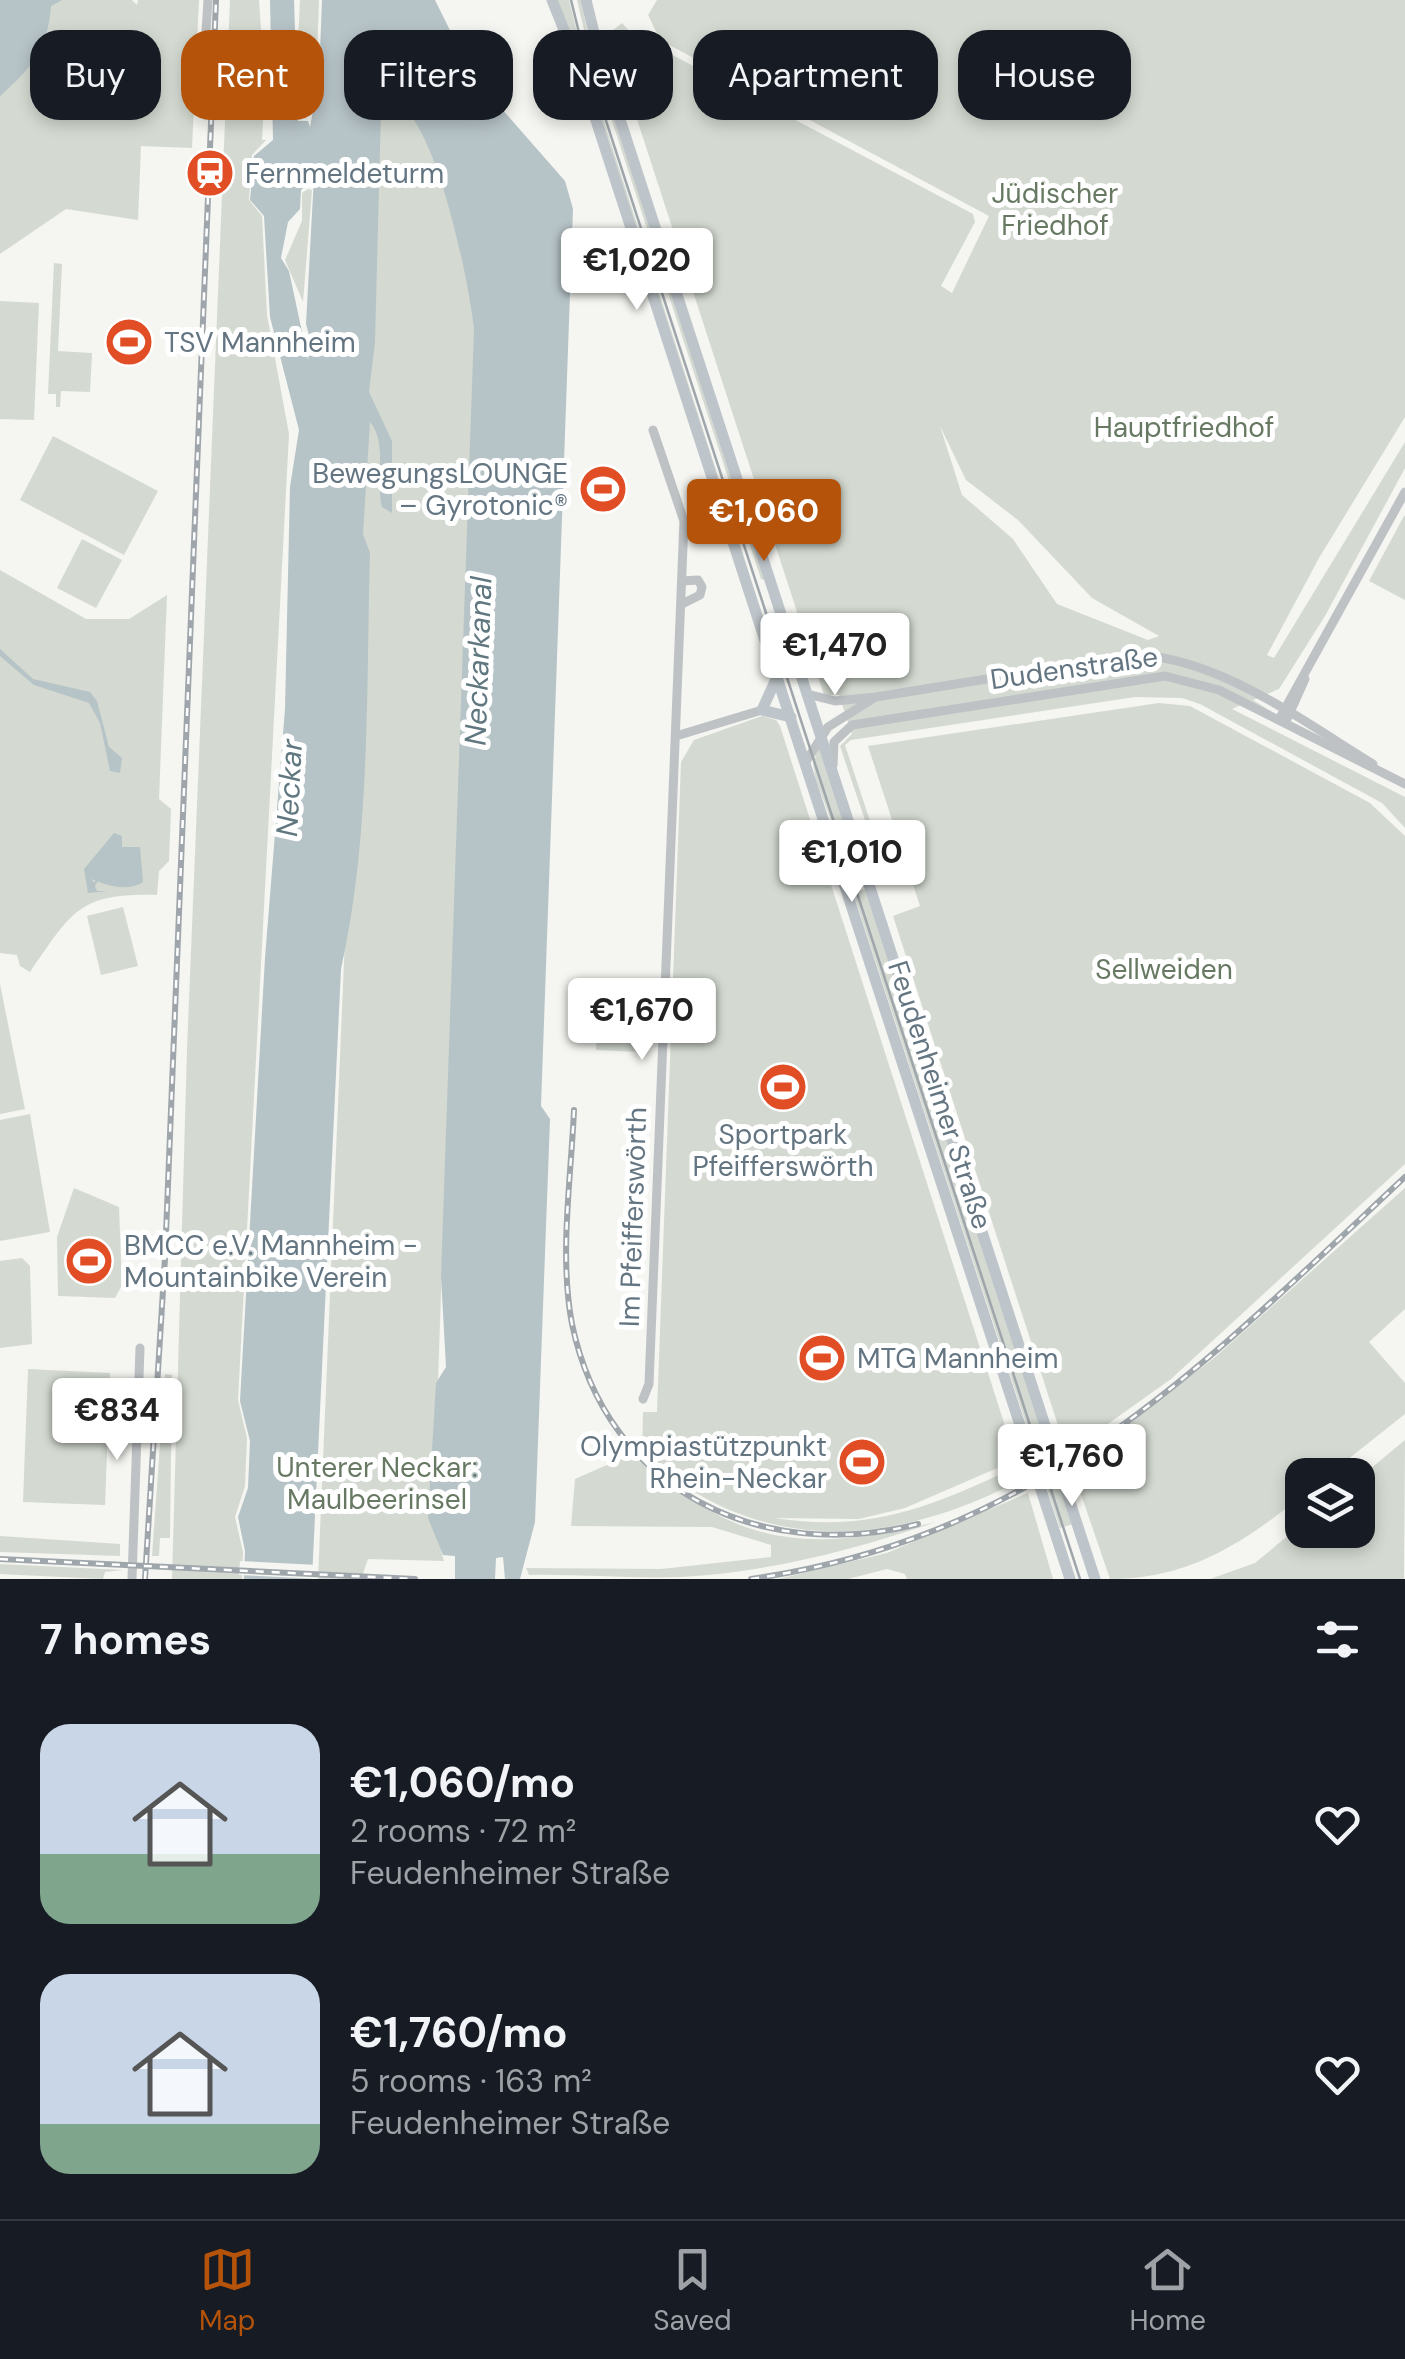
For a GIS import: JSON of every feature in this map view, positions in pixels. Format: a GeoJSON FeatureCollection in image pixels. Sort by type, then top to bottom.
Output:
{"type":"FeatureCollection","features":[{"type":"Feature","properties":{"kind":"main road","name":"Feudenheimer Straße"},"geometry":{"type":"LineString","coordinates":[[552,0],[750,591],[1070,1579]]}},
{"type":"Feature","properties":{"kind":"main road","name":"Feudenheimer Straße"},"geometry":{"type":"LineString","coordinates":[[586,0],[600,60],[1095,1579]]}},
{"type":"Feature","properties":{"kind":"main road"},"geometry":{"type":"LineString","coordinates":[[750,591],[760,584],[776,598]]}},
{"type":"Feature","properties":{"kind":"main road"},"geometry":{"type":"LineString","coordinates":[[778,678],[762,710],[790,717]]}},
{"type":"Feature","properties":{"kind":"main road"},"geometry":{"type":"LineString","coordinates":[[842,872],[856,885],[868,879]]}},
{"type":"Feature","properties":{"kind":"main road"},"geometry":{"type":"LineString","coordinates":[[1057,1536],[1068,1530],[1082,1539]]}},
{"type":"Feature","properties":{"kind":"street"},"geometry":{"type":"LineString","coordinates":[[207,30],[208,0]]}},
{"type":"Feature","properties":{"kind":"street","name":"Im Pfeifferswörth"},"geometry":{"type":"LineString","coordinates":[[643,1399],[649,1384],[684,521],[653,430]]}},
{"type":"Feature","properties":{"kind":"street"},"geometry":{"type":"LineString","coordinates":[[1281,724],[1281,710],[1306,675],[1405,492]]}},
{"type":"Feature","properties":{"kind":"street","name":"Im Pfeifferswörth"},"geometry":{"type":"LineString","coordinates":[[682,581],[698,580],[702,587],[700,595],[682,604]]}},
{"type":"Feature","properties":{"kind":"street","name":"Dudenstraße"},"geometry":{"type":"LineString","coordinates":[[807,694],[835,701],[876,697],[1134,655],[1162,656],[1205,669],[1292,716],[1401,783]]}},
{"type":"Feature","properties":{"kind":"street"},"geometry":{"type":"LineString","coordinates":[[1281,724],[1292,716],[1306,675]]}},
{"type":"Feature","properties":{"kind":"street","name":"Dudenstraße"},"geometry":{"type":"LineString","coordinates":[[833,773],[834,742],[852,724],[1145,678],[1204,683],[1401,783]]}},
{"type":"Feature","properties":{"kind":"street","name":"Dudenstraße"},"geometry":{"type":"LineString","coordinates":[[820,734],[876,697]]}},
{"type":"Feature","properties":{"kind":"street"},"geometry":{"type":"LineString","coordinates":[[676,736],[762,710]]}},
{"type":"Feature","properties":{"kind":"street"},"geometry":{"type":"LineString","coordinates":[[806,763],[820,734]]}},
{"type":"Feature","properties":{"kind":"street"},"geometry":{"type":"LineString","coordinates":[[132,1579],[140,1348]]}},
{"type":"Feature","properties":{"kind":"green space"},"geometry":{"type":"Polygon","coordinates":[[[0,0],[132,0],[137,5],[138,0],[199,0],[198,30],[181,30],[181,120],[193,120],[192,148],[141,146],[138,220],[66,209],[0,254],[0,0]]]}},
{"type":"Feature","properties":{"kind":"green space"},"geometry":{"type":"Polygon","coordinates":[[[230,0],[259,0],[261,30],[229,30],[230,0]]]}},
{"type":"Feature","properties":{"kind":"green space"},"geometry":{"type":"Polygon","coordinates":[[[300,0],[319,0],[318,30],[299,30],[300,0]]]}},
{"type":"Feature","properties":{"kind":"green space"},"geometry":{"type":"Polygon","coordinates":[[[557,0],[569,0],[576,30],[567,30],[557,0]]]}},
{"type":"Feature","properties":{"kind":"green space"},"geometry":{"type":"Polygon","coordinates":[[[577,0],[581,0],[584,30],[577,0]]]}},
{"type":"Feature","properties":{"kind":"green space"},"geometry":{"type":"Polygon","coordinates":[[[657,0],[1405,0],[1405,417],[1319,558],[1267,655],[1274,658],[1405,442],[1405,468],[1325,616],[1279,689],[1253,700],[1275,714],[1250,701],[1232,709],[1405,797],[1405,828],[1382,803],[1200,704],[1182,698],[1135,697],[851,740],[845,745],[873,830],[879,830],[872,841],[840,746],[852,734],[839,695],[824,695],[637,120],[673,120],[673,55],[693,66],[693,120],[795,120],[973,214],[975,222],[941,286],[952,293],[989,216],[810,120],[938,120],[938,30],[693,30],[693,58],[673,47],[673,30],[655,30],[648,15],[657,0]],[[940,426],[962,495],[1013,539],[1057,604],[1148,640],[1159,636],[1092,598],[1018,520],[966,480],[940,426]]]}},
{"type":"Feature","properties":{"kind":"green space"},"geometry":{"type":"Polygon","coordinates":[[[225,120],[263,120],[262,140],[266,140],[252,155],[249,200],[262,216],[267,315],[289,434],[238,1400],[247,1438],[245,1486],[235,1517],[243,1552],[242,1579],[172,1579],[187,1049],[225,120]]]}},
{"type":"Feature","properties":{"kind":"green space","name":"Unterer Neckar: Maulbeerinsel"},"geometry":{"type":"Polygon","coordinates":[[[379,120],[416,120],[448,202],[475,321],[433,1523],[444,1561],[368,1559],[361,1579],[318,1579],[379,120]]]}},
{"type":"Feature","properties":{"kind":"green space"},"geometry":{"type":"Polygon","coordinates":[[[597,120],[604,120],[752,582],[597,120]]]}},
{"type":"Feature","properties":{"kind":"green space"},"geometry":{"type":"Polygon","coordinates":[[[612,120],[615,120],[765,580],[761,579],[612,120]]]}},
{"type":"Feature","properties":{"kind":"green space"},"geometry":{"type":"Polygon","coordinates":[[[312,190],[303,302],[285,260],[302,221],[302,193],[312,190]]]}},
{"type":"Feature","properties":{"kind":"green space"},"geometry":{"type":"Polygon","coordinates":[[[54,263],[62,264],[58,351],[92,353],[90,392],[61,391],[60,407],[56,407],[56,394],[48,394],[54,263]]]}},
{"type":"Feature","properties":{"kind":"green space"},"geometry":{"type":"Polygon","coordinates":[[[0,301],[39,303],[34,420],[0,419],[0,301]]]}},
{"type":"Feature","properties":{"kind":"green space"},"geometry":{"type":"Polygon","coordinates":[[[53,436],[158,491],[124,555],[20,500],[53,436]]]}},
{"type":"Feature","properties":{"kind":"green space"},"geometry":{"type":"Polygon","coordinates":[[[1405,516],[1405,600],[1369,581],[1405,516]]]}},
{"type":"Feature","properties":{"kind":"green space"},"geometry":{"type":"Polygon","coordinates":[[[82,539],[122,560],[96,608],[57,588],[82,539]]]}},
{"type":"Feature","properties":{"kind":"green space"},"geometry":{"type":"Polygon","coordinates":[[[0,570],[86,619],[129,619],[167,595],[159,799],[171,809],[169,861],[159,871],[157,895],[110,898],[80,910],[56,934],[30,972],[20,966],[17,955],[0,953],[0,570]]]}},
{"type":"Feature","properties":{"kind":"green space","name":"Sellweiden"},"geometry":{"type":"Polygon","coordinates":[[[1159,703],[1190,706],[1370,803],[1405,836],[1405,1164],[1171,1379],[1067,1453],[893,916],[920,906],[868,746],[1159,703]]]}},
{"type":"Feature","properties":{"kind":"green space","name":"Sportpark Pfeifferswörth"},"geometry":{"type":"Polygon","coordinates":[[[762,716],[776,720],[780,726],[1016,1460],[905,1508],[859,1519],[774,1518],[809,1522],[872,1519],[929,1504],[1019,1466],[1023,1479],[924,1519],[875,1529],[827,1531],[779,1526],[732,1511],[687,1487],[642,1453],[643,1412],[657,1412],[681,762],[694,740],[762,716]]]}},
{"type":"Feature","properties":{"kind":"green space"},"geometry":{"type":"Polygon","coordinates":[[[819,745],[862,876],[860,880],[853,879],[816,780],[813,764],[819,745]]]}},
{"type":"Feature","properties":{"kind":"green space"},"geometry":{"type":"Polygon","coordinates":[[[867,889],[1073,1524],[1060,1528],[853,892],[867,889]]]}},
{"type":"Feature","properties":{"kind":"green space"},"geometry":{"type":"Polygon","coordinates":[[[123,907],[138,966],[101,975],[87,916],[123,907]]]}},
{"type":"Feature","properties":{"kind":"green space"},"geometry":{"type":"Polygon","coordinates":[[[0,984],[25,1109],[0,1114],[0,984]]]}},
{"type":"Feature","properties":{"kind":"green space"},"geometry":{"type":"Polygon","coordinates":[[[598,1015],[644,1017],[643,1052],[596,1050],[598,1015]]]}},
{"type":"Feature","properties":{"kind":"green space"},"geometry":{"type":"Polygon","coordinates":[[[30,1114],[50,1232],[0,1241],[0,1120],[30,1114]]]}},
{"type":"Feature","properties":{"kind":"green space","name":"BMCC e.V. Mannheim - Mountainbike Verein"},"geometry":{"type":"Polygon","coordinates":[[[74,1188],[119,1207],[122,1285],[115,1298],[58,1296],[57,1237],[74,1188]]]}},
{"type":"Feature","properties":{"kind":"green space"},"geometry":{"type":"Polygon","coordinates":[[[1405,1188],[1405,1309],[1369,1342],[1405,1383],[1405,1414],[1349,1458],[1285,1458],[1285,1509],[1236,1543],[1165,1573],[1110,1579],[1072,1468],[1214,1358],[1405,1188]]]}},
{"type":"Feature","properties":{"kind":"green space"},"geometry":{"type":"Polygon","coordinates":[[[22,1258],[30,1266],[32,1344],[0,1348],[0,1261],[22,1258]]]}},
{"type":"Feature","properties":{"kind":"green space"},"geometry":{"type":"Polygon","coordinates":[[[28,1369],[110,1373],[105,1505],[23,1502],[28,1369]]]}},
{"type":"Feature","properties":{"kind":"green space"},"geometry":{"type":"Polygon","coordinates":[[[165,1374],[172,1375],[170,1538],[160,1538],[159,1556],[152,1556],[165,1374]]]}},
{"type":"Feature","properties":{"kind":"green space"},"geometry":{"type":"Polygon","coordinates":[[[1405,1440],[1404,1579],[1210,1579],[1255,1563],[1285,1538],[1285,1548],[1375,1548],[1375,1465],[1405,1440]]]}},
{"type":"Feature","properties":{"kind":"green space"},"geometry":{"type":"Polygon","coordinates":[[[627,1446],[700,1505],[735,1523],[769,1534],[805,1539],[844,1538],[936,1522],[874,1542],[747,1570],[663,1577],[529,1575],[526,1568],[661,1569],[771,1557],[771,1545],[712,1527],[571,1526],[575,1479],[625,1457],[621,1450],[627,1446]]]}},
{"type":"Feature","properties":{"kind":"green space"},"geometry":{"type":"Polygon","coordinates":[[[1028,1493],[1053,1579],[907,1579],[905,1574],[887,1569],[848,1579],[778,1579],[887,1553],[1028,1493]]]}},
{"type":"Feature","properties":{"kind":"green space"},"geometry":{"type":"Polygon","coordinates":[[[0,1536],[120,1544],[120,1556],[0,1552],[0,1536]]]}},
{"type":"Feature","properties":{"kind":"green space"},"geometry":{"type":"Polygon","coordinates":[[[0,1564],[123,1570],[105,1572],[103,1579],[0,1574],[0,1564]]]}},
{"type":"Feature","properties":{"kind":"water"},"geometry":{"type":"Polygon","coordinates":[[[0,0],[62,0],[51,6],[47,30],[30,30],[30,65],[0,96],[0,0]]]}},
{"type":"Feature","properties":{"kind":"water"},"geometry":{"type":"Polygon","coordinates":[[[270,0],[294,0],[295,30],[271,30],[270,0]]]}},
{"type":"Feature","properties":{"kind":"water","name":"Neckar"},"geometry":{"type":"Polygon","coordinates":[[[322,0],[435,0],[450,30],[344,30],[344,120],[381,120],[375,342],[369,392],[392,441],[392,513],[382,507],[380,451],[370,422],[363,534],[370,553],[365,762],[358,866],[341,969],[312,1579],[244,1579],[245,1551],[238,1517],[248,1488],[250,1441],[240,1401],[265,958],[285,709],[290,487],[299,430],[270,317],[264,216],[250,200],[254,156],[273,140],[273,120],[308,121],[310,127],[311,120],[324,120],[322,0]],[[314,177],[301,190],[300,209],[288,222],[281,258],[289,271],[308,360],[310,339],[306,324],[314,177]]]}},
{"type":"Feature","properties":{"kind":"water","name":"Neckarkanal"},"geometry":{"type":"Polygon","coordinates":[[[413,120],[511,120],[565,181],[573,209],[541,1106],[550,1119],[535,1522],[520,1579],[505,1579],[503,1557],[496,1558],[495,1579],[455,1579],[455,1556],[443,1555],[428,1518],[436,1383],[446,1367],[441,1276],[474,328],[458,240],[423,136],[413,120]]]}},
{"type":"Feature","properties":{"kind":"water"},"geometry":{"type":"Polygon","coordinates":[[[0,649],[33,679],[90,692],[97,701],[109,747],[122,758],[120,773],[110,771],[100,723],[89,703],[34,685],[0,656],[0,649]]]}},
{"type":"Feature","properties":{"kind":"water"},"geometry":{"type":"Polygon","coordinates":[[[114,833],[122,836],[122,847],[140,847],[143,882],[124,887],[92,879],[97,891],[108,891],[88,893],[84,869],[114,833]]]}},
{"type":"Feature","properties":{"kind":"pier"},"geometry":{"type":"Polygon","coordinates":[[[240,1561],[318,1565],[317,1579],[239,1575],[240,1561]]]}},
{"type":"Feature","properties":{"kind":"waterway"},"geometry":{"type":"LineString","coordinates":[[93,887],[97,880]]}},
{"type":"Feature","properties":{"kind":"tram line"},"geometry":{"type":"LineString","coordinates":[[571,0],[584,53],[1080,1579]]}},
{"type":"Feature","properties":{"kind":"railway"},"geometry":{"type":"LineString","coordinates":[[145,1579],[165,1258],[216,0]]}},
{"type":"Feature","properties":{"kind":"railway"},"geometry":{"type":"LineString","coordinates":[[574,1110],[566,1245],[568,1298],[590,1382],[619,1431],[655,1471],[699,1502],[748,1522],[802,1533],[859,1534],[918,1524]]}},
{"type":"Feature","properties":{"kind":"railway"},"geometry":{"type":"LineString","coordinates":[[751,1579],[854,1557],[947,1525],[1032,1483],[1111,1434],[1185,1377],[1405,1177]]}},
{"type":"Feature","properties":{"kind":"railway"},"geometry":{"type":"LineString","coordinates":[[0,1559],[415,1579]]}},
{"type":"Feature","properties":{"kind":"place","name":"Fernmeldeturm"},"geometry":{"type":"Point","coordinates":[210,173]}},
{"type":"Feature","properties":{"kind":"place","name":"TSV Mannheim"},"geometry":{"type":"Point","coordinates":[129,342]}},
{"type":"Feature","properties":{"kind":"place","name":"BewegungsLOUNGE – Gyrotonic®"},"geometry":{"type":"Point","coordinates":[603,489]}},
{"type":"Feature","properties":{"kind":"place","name":"Sportpark Pfeifferswörth"},"geometry":{"type":"Point","coordinates":[783,1087]}},
{"type":"Feature","properties":{"kind":"place","name":"BMCC e.V. Mannheim - Mountainbike Verein"},"geometry":{"type":"Point","coordinates":[89,1261]}},
{"type":"Feature","properties":{"kind":"place","name":"MTG Mannheim"},"geometry":{"type":"Point","coordinates":[822,1358]}},
{"type":"Feature","properties":{"kind":"place","name":"Olympiastützpunkt Rhein-Neckar"},"geometry":{"type":"Point","coordinates":[862,1462]}},
{"type":"Feature","properties":{"kind":"park label","name":"Jüdischer Friedhof"},"geometry":{"type":"Point","coordinates":[1055,209]}},
{"type":"Feature","properties":{"kind":"park label","name":"Hauptfriedhof"},"geometry":{"type":"Point","coordinates":[1184,427]}}]}
